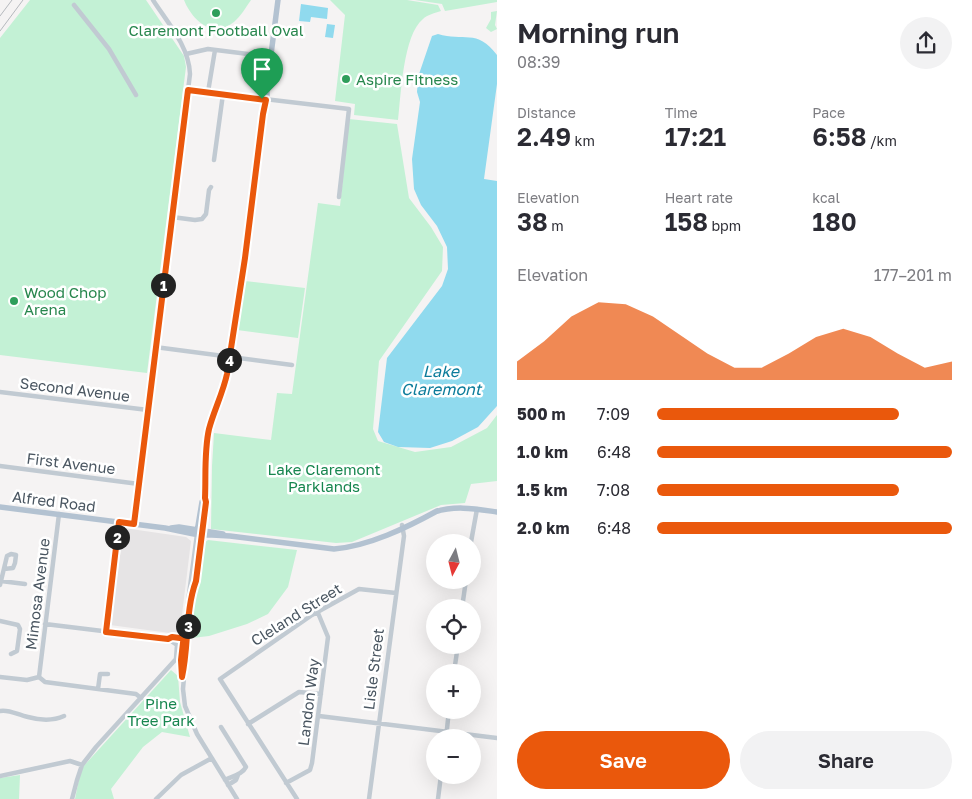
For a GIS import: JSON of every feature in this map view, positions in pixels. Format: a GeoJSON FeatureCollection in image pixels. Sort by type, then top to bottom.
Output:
{"type":"FeatureCollection","features":[{"type":"Feature","properties":{"kind":"main road"},"geometry":{"type":"LineString","coordinates":[[200,532],[202,502],[205,498],[207,442],[224,386],[245,258],[278,0]]}},
{"type":"Feature","properties":{"kind":"main road","name":"Alfred Road"},"geometry":{"type":"LineString","coordinates":[[0,507],[164,528],[179,527],[200,532],[334,549],[349,548],[363,543],[448,508],[497,512]]}},
{"type":"Feature","properties":{"kind":"street"},"geometry":{"type":"LineString","coordinates":[[134,524],[188,90],[189,62],[186,54],[153,0]]}},
{"type":"Feature","properties":{"kind":"street"},"geometry":{"type":"LineString","coordinates":[[74,5],[109,49],[136,95]]}},
{"type":"Feature","properties":{"kind":"street"},"geometry":{"type":"LineString","coordinates":[[186,54],[202,50],[215,50],[271,57]]}},
{"type":"Feature","properties":{"kind":"street"},"geometry":{"type":"LineString","coordinates":[[208,92],[215,50]]}},
{"type":"Feature","properties":{"kind":"street"},"geometry":{"type":"LineString","coordinates":[[188,90],[350,109],[339,197]]}},
{"type":"Feature","properties":{"kind":"street"},"geometry":{"type":"LineString","coordinates":[[214,160],[223,94]]}},
{"type":"Feature","properties":{"kind":"street"},"geometry":{"type":"LineString","coordinates":[[172,217],[194,220],[202,219],[206,214],[209,190],[211,188]]}},
{"type":"Feature","properties":{"kind":"street"},"geometry":{"type":"LineString","coordinates":[[155,347],[292,365]]}},
{"type":"Feature","properties":{"kind":"street","name":"Second Avenue"},"geometry":{"type":"LineString","coordinates":[[0,392],[148,410]]}},
{"type":"Feature","properties":{"kind":"street","name":"First Avenue"},"geometry":{"type":"LineString","coordinates":[[0,466],[139,484]]}},
{"type":"Feature","properties":{"kind":"street"},"geometry":{"type":"LineString","coordinates":[[472,534],[475,509]]}},
{"type":"Feature","properties":{"kind":"street","name":"Mimosa Avenue"},"geometry":{"type":"LineString","coordinates":[[39,677],[59,514]]}},
{"type":"Feature","properties":{"kind":"street"},"geometry":{"type":"LineString","coordinates":[[106,632],[119,522]]}},
{"type":"Feature","properties":{"kind":"street","name":"Lisle Street"},"geometry":{"type":"LineString","coordinates":[[369,799],[402,543],[400,527]]}},
{"type":"Feature","properties":{"kind":"street"},"geometry":{"type":"LineString","coordinates":[[200,532],[181,660],[185,706],[197,734],[237,799]]}},
{"type":"Feature","properties":{"kind":"street"},"geometry":{"type":"LineString","coordinates":[[4,569],[1,583],[25,584]]}},
{"type":"Feature","properties":{"kind":"street","name":"Cleland Street"},"geometry":{"type":"LineString","coordinates":[[248,724],[220,679],[312,615],[359,589],[396,594]]}},
{"type":"Feature","properties":{"kind":"street","name":"Landon Way"},"geometry":{"type":"LineString","coordinates":[[286,783],[310,770],[322,694],[328,637],[318,612]]}},
{"type":"Feature","properties":{"kind":"street"},"geometry":{"type":"LineString","coordinates":[[0,621],[18,624],[20,629],[17,651],[11,654]]}},
{"type":"Feature","properties":{"kind":"street"},"geometry":{"type":"LineString","coordinates":[[45,624],[168,639],[172,637],[180,638],[185,632]]}},
{"type":"Feature","properties":{"kind":"street"},"geometry":{"type":"LineString","coordinates":[[72,799],[82,765],[176,659],[177,646],[168,639]]}},
{"type":"Feature","properties":{"kind":"street"},"geometry":{"type":"LineString","coordinates":[[94,672],[108,674]]}},
{"type":"Feature","properties":{"kind":"street"},"geometry":{"type":"LineString","coordinates":[[98,689],[100,674]]}},
{"type":"Feature","properties":{"kind":"street"},"geometry":{"type":"LineString","coordinates":[[0,677],[27,680],[39,677],[45,682],[136,694],[140,698]]}},
{"type":"Feature","properties":{"kind":"street"},"geometry":{"type":"LineString","coordinates":[[297,799],[248,724],[299,692],[322,694]]}},
{"type":"Feature","properties":{"kind":"street"},"geometry":{"type":"LineString","coordinates":[[0,711],[6,710],[29,718],[56,719],[64,716]]}},
{"type":"Feature","properties":{"kind":"street"},"geometry":{"type":"LineString","coordinates":[[319,716],[427,729]]}},
{"type":"Feature","properties":{"kind":"street"},"geometry":{"type":"LineString","coordinates":[[221,727],[246,766],[245,770],[227,782]]}},
{"type":"Feature","properties":{"kind":"street"},"geometry":{"type":"LineString","coordinates":[[481,736],[497,738]]}},
{"type":"Feature","properties":{"kind":"street"},"geometry":{"type":"LineString","coordinates":[[156,799],[176,779],[210,756]]}},
{"type":"Feature","properties":{"kind":"street"},"geometry":{"type":"LineString","coordinates":[[0,776],[70,761],[82,765]]}},
{"type":"Feature","properties":{"kind":"street"},"geometry":{"type":"LineString","coordinates":[[438,799],[440,784]]}},
{"type":"Feature","properties":{"kind":"shaded area"},"geometry":{"type":"Polygon","coordinates":[[[124,528],[186,537],[191,541],[180,631],[177,634],[110,625],[124,528]]]}},
{"type":"Feature","properties":{"kind":"green space"},"geometry":{"type":"Polygon","coordinates":[[[30,0],[146,0],[184,56],[186,67],[147,373],[0,355],[0,38],[30,0]]]}},
{"type":"Feature","properties":{"kind":"green space","name":"Claremont Football Oval"},"geometry":{"type":"Polygon","coordinates":[[[184,0],[251,0],[234,22],[218,29],[204,25],[198,20],[184,0]]]}},
{"type":"Feature","properties":{"kind":"green space"},"geometry":{"type":"Polygon","coordinates":[[[330,0],[407,0],[438,5],[441,11],[423,19],[416,27],[411,38],[404,66],[398,120],[354,115],[355,104],[335,101],[345,15],[330,0]]]}},
{"type":"Feature","properties":{"kind":"green space"},"geometry":{"type":"Polygon","coordinates":[[[415,0],[497,0],[497,2],[445,11],[442,4],[415,0]]]}},
{"type":"Feature","properties":{"kind":"green space"},"geometry":{"type":"Polygon","coordinates":[[[497,11],[495,25],[497,29],[491,32],[486,28],[491,19],[491,12],[497,11]]]}},
{"type":"Feature","properties":{"kind":"green space","name":"Lake Claremont Parklands"},"geometry":{"type":"Polygon","coordinates":[[[349,119],[397,124],[409,198],[431,227],[443,247],[442,271],[379,361],[373,429],[378,441],[415,452],[451,447],[487,428],[497,415],[497,481],[471,484],[465,503],[441,505],[352,542],[336,543],[211,529],[214,433],[271,440],[277,393],[292,394],[318,203],[340,206],[349,119]]]}},
{"type":"Feature","properties":{"kind":"green space"},"geometry":{"type":"Polygon","coordinates":[[[245,281],[305,288],[298,338],[237,330],[245,281]]]}},
{"type":"Feature","properties":{"kind":"green space"},"geometry":{"type":"Polygon","coordinates":[[[208,540],[297,550],[288,587],[268,614],[247,624],[209,636],[192,638],[191,630],[204,543],[208,540]]]}},
{"type":"Feature","properties":{"kind":"green space","name":"Pine Tree Park"},"geometry":{"type":"Polygon","coordinates":[[[171,670],[178,676],[180,702],[190,737],[162,732],[143,747],[111,789],[114,799],[75,799],[81,769],[171,670]]]}},
{"type":"Feature","properties":{"kind":"green space"},"geometry":{"type":"Polygon","coordinates":[[[20,775],[19,799],[0,799],[0,778],[20,775]]]}},
{"type":"Feature","properties":{"kind":"water"},"geometry":{"type":"Polygon","coordinates":[[[301,4],[328,8],[327,19],[311,17],[310,22],[299,21],[301,4]]]}},
{"type":"Feature","properties":{"kind":"water"},"geometry":{"type":"Polygon","coordinates":[[[327,24],[335,25],[333,38],[325,37],[327,24]]]}},
{"type":"Feature","properties":{"kind":"water","name":"Lake Claremont"},"geometry":{"type":"Polygon","coordinates":[[[438,34],[469,37],[483,41],[497,55],[497,84],[484,179],[497,181],[497,406],[478,427],[452,441],[430,448],[398,447],[384,442],[378,432],[387,358],[442,286],[448,269],[447,247],[437,226],[421,205],[414,189],[412,159],[420,102],[417,92],[418,77],[432,36],[438,34]]]}},
{"type":"Feature","properties":{"kind":"railway"},"geometry":{"type":"LineString","coordinates":[[0,16],[12,0]]}},
{"type":"Feature","properties":{"kind":"railway"},"geometry":{"type":"LineString","coordinates":[[0,31],[23,0]]}},
{"type":"Feature","properties":{"kind":"place","name":"Claremont Football Oval"},"geometry":{"type":"Point","coordinates":[216,13]}},
{"type":"Feature","properties":{"kind":"place","name":"Aspire Fitness"},"geometry":{"type":"Point","coordinates":[346,79]}},
{"type":"Feature","properties":{"kind":"place","name":"Wood Chop Arena"},"geometry":{"type":"Point","coordinates":[14,301]}},
{"type":"Feature","properties":{"kind":"route"},"geometry":{"type":"LineString","coordinates":[[188,90],[262,99],[266,100],[265,111],[263,114],[245,258],[227,374],[207,442],[206,502],[182,677],[181,660],[184,634],[180,638],[172,637],[168,639],[106,632],[119,522],[134,524],[188,90]]}}]}
